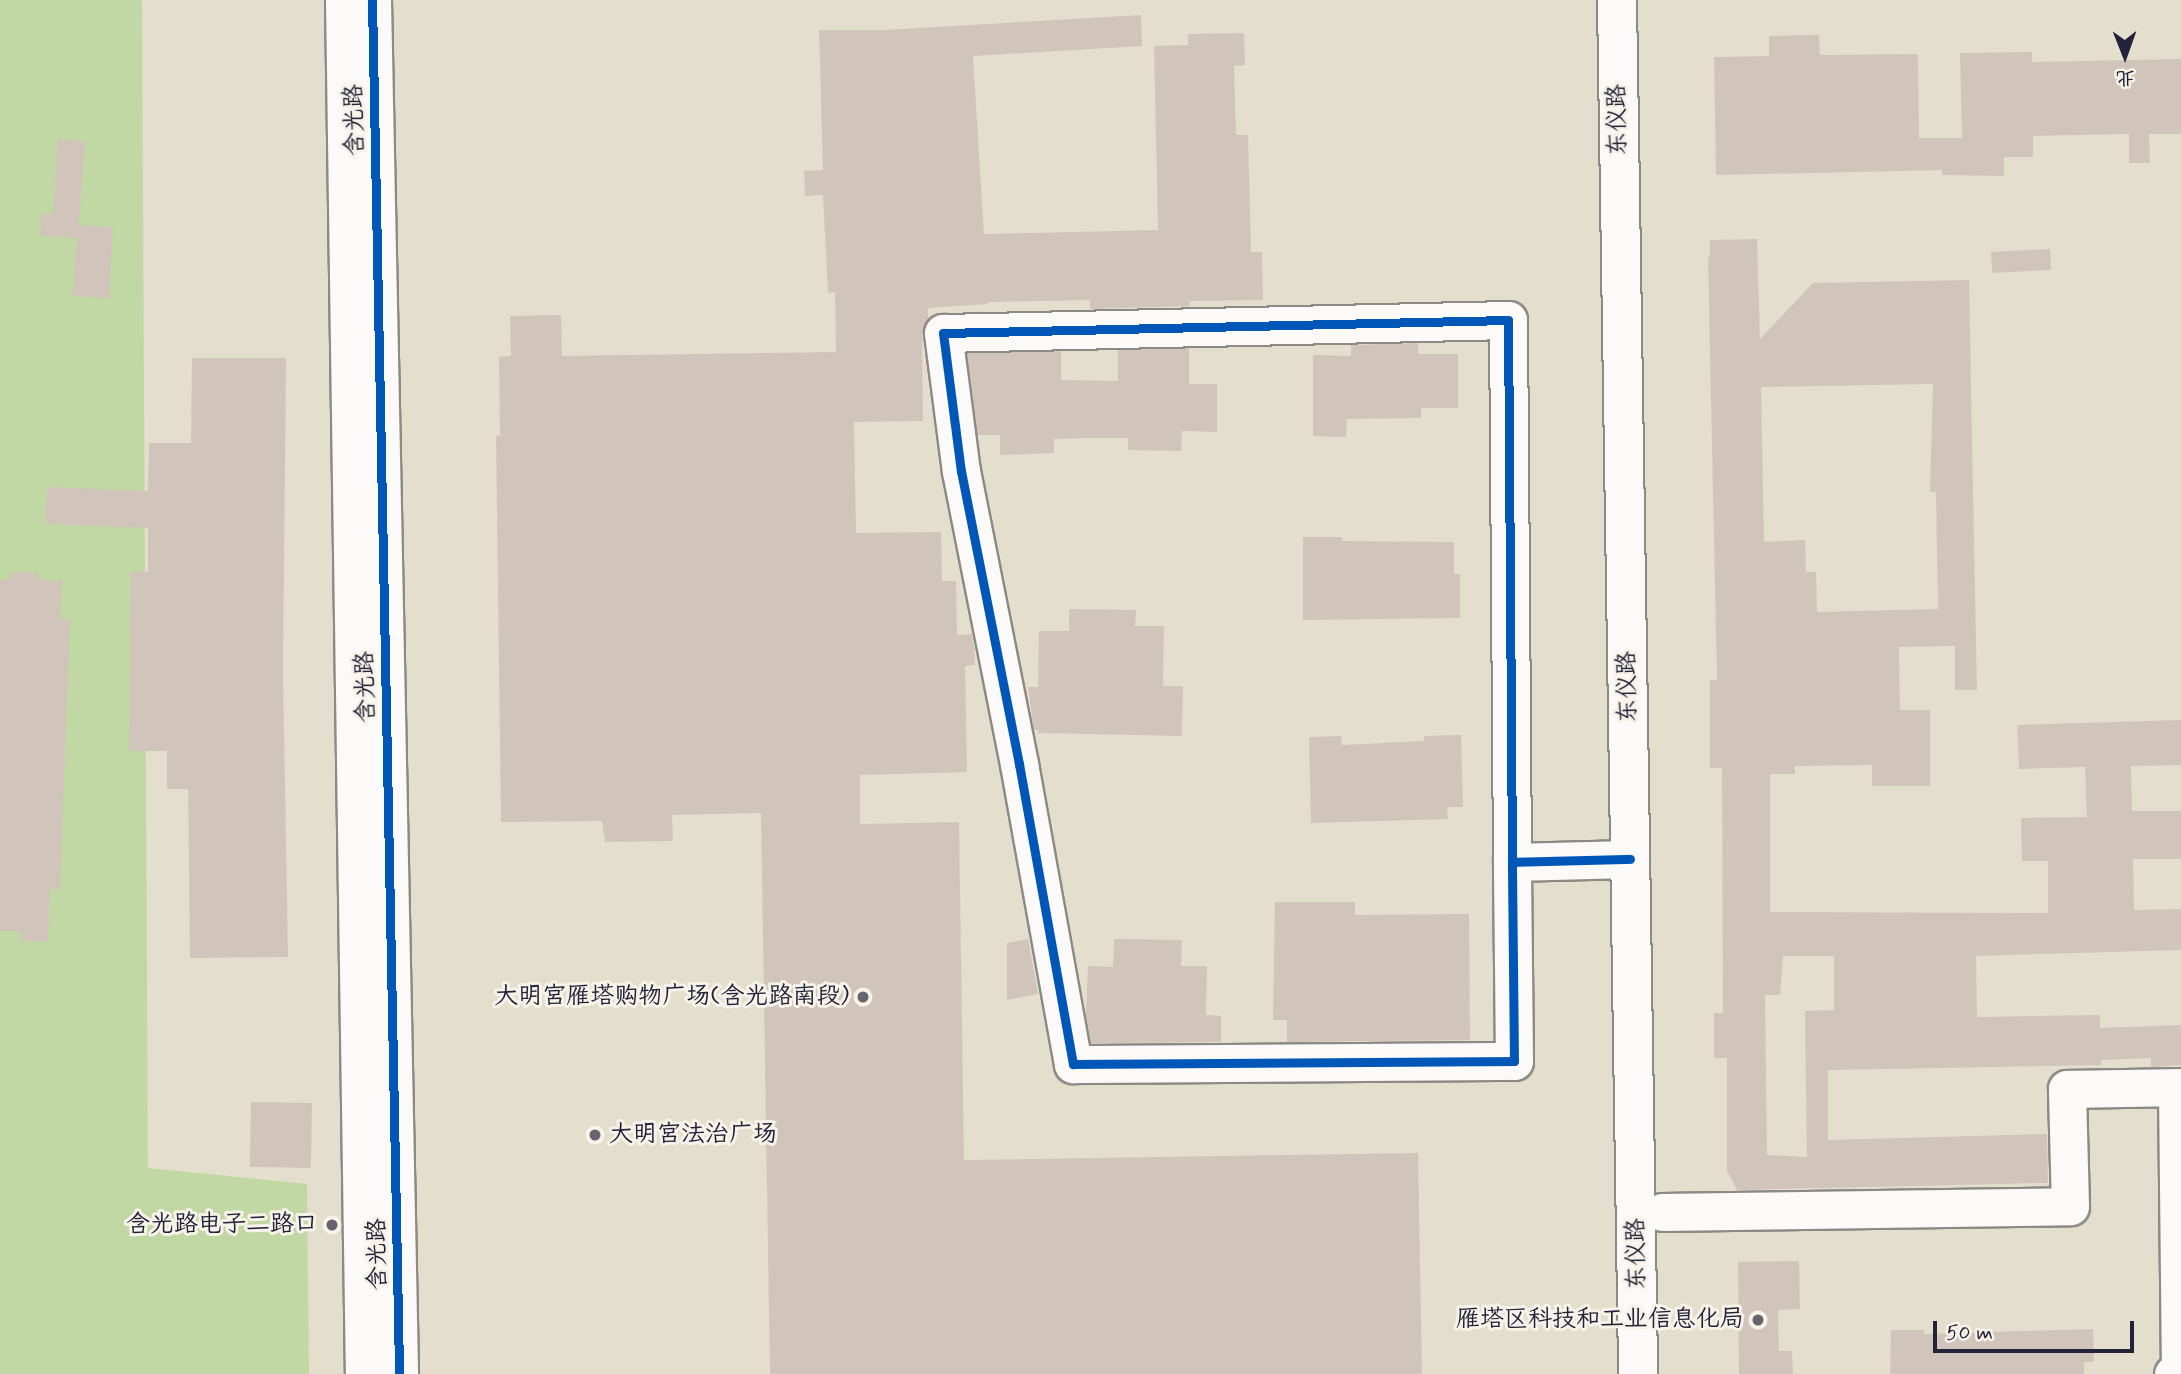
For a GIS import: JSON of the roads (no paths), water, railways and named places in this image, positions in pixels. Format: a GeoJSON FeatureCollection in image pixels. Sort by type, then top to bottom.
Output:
{"type":"FeatureCollection","features":[{"type":"Feature","properties":{"kind":"main road","name":"东仪路"},"geometry":{"type":"LineString","coordinates":[[1616,0],[1639,1374]]}},
{"type":"Feature","properties":{"kind":"main road","name":"东仪路"},"geometry":{"type":"LineString","coordinates":[[1643,0],[1664,1374]]}},
{"type":"Feature","properties":{"kind":"street","name":"含光路"},"geometry":{"type":"LineString","coordinates":[[344,0],[363,1374]]}},
{"type":"Feature","properties":{"kind":"street","name":"含光路"},"geometry":{"type":"LineString","coordinates":[[372,0],[399,1374]]}},
{"type":"Feature","properties":{"kind":"street"},"geometry":{"type":"LineString","coordinates":[[1508,320],[1512,862],[1514,1061],[1073,1064],[1019,764],[961,471],[943,333],[1508,320]]}},
{"type":"Feature","properties":{"kind":"street"},"geometry":{"type":"LineString","coordinates":[[1512,862],[1630,859]]}},
{"type":"Feature","properties":{"kind":"street"},"geometry":{"type":"LineString","coordinates":[[1662,1212],[2070,1206],[2067,1089],[2179,1087],[2180,1374],[2174,1374]]}},
{"type":"Feature","properties":{"kind":"place","name":"大明宫雁塔购物广场(含光路南段)"},"geometry":{"type":"Point","coordinates":[863,997]}},
{"type":"Feature","properties":{"kind":"place","name":"大明宫法治广场"},"geometry":{"type":"Point","coordinates":[595,1135]}},
{"type":"Feature","properties":{"kind":"place","name":"含光路电子二路口"},"geometry":{"type":"Point","coordinates":[332,1225]}},
{"type":"Feature","properties":{"kind":"place","name":"雁塔区科技和工业信息化局"},"geometry":{"type":"Point","coordinates":[1758,1320]}}]}
